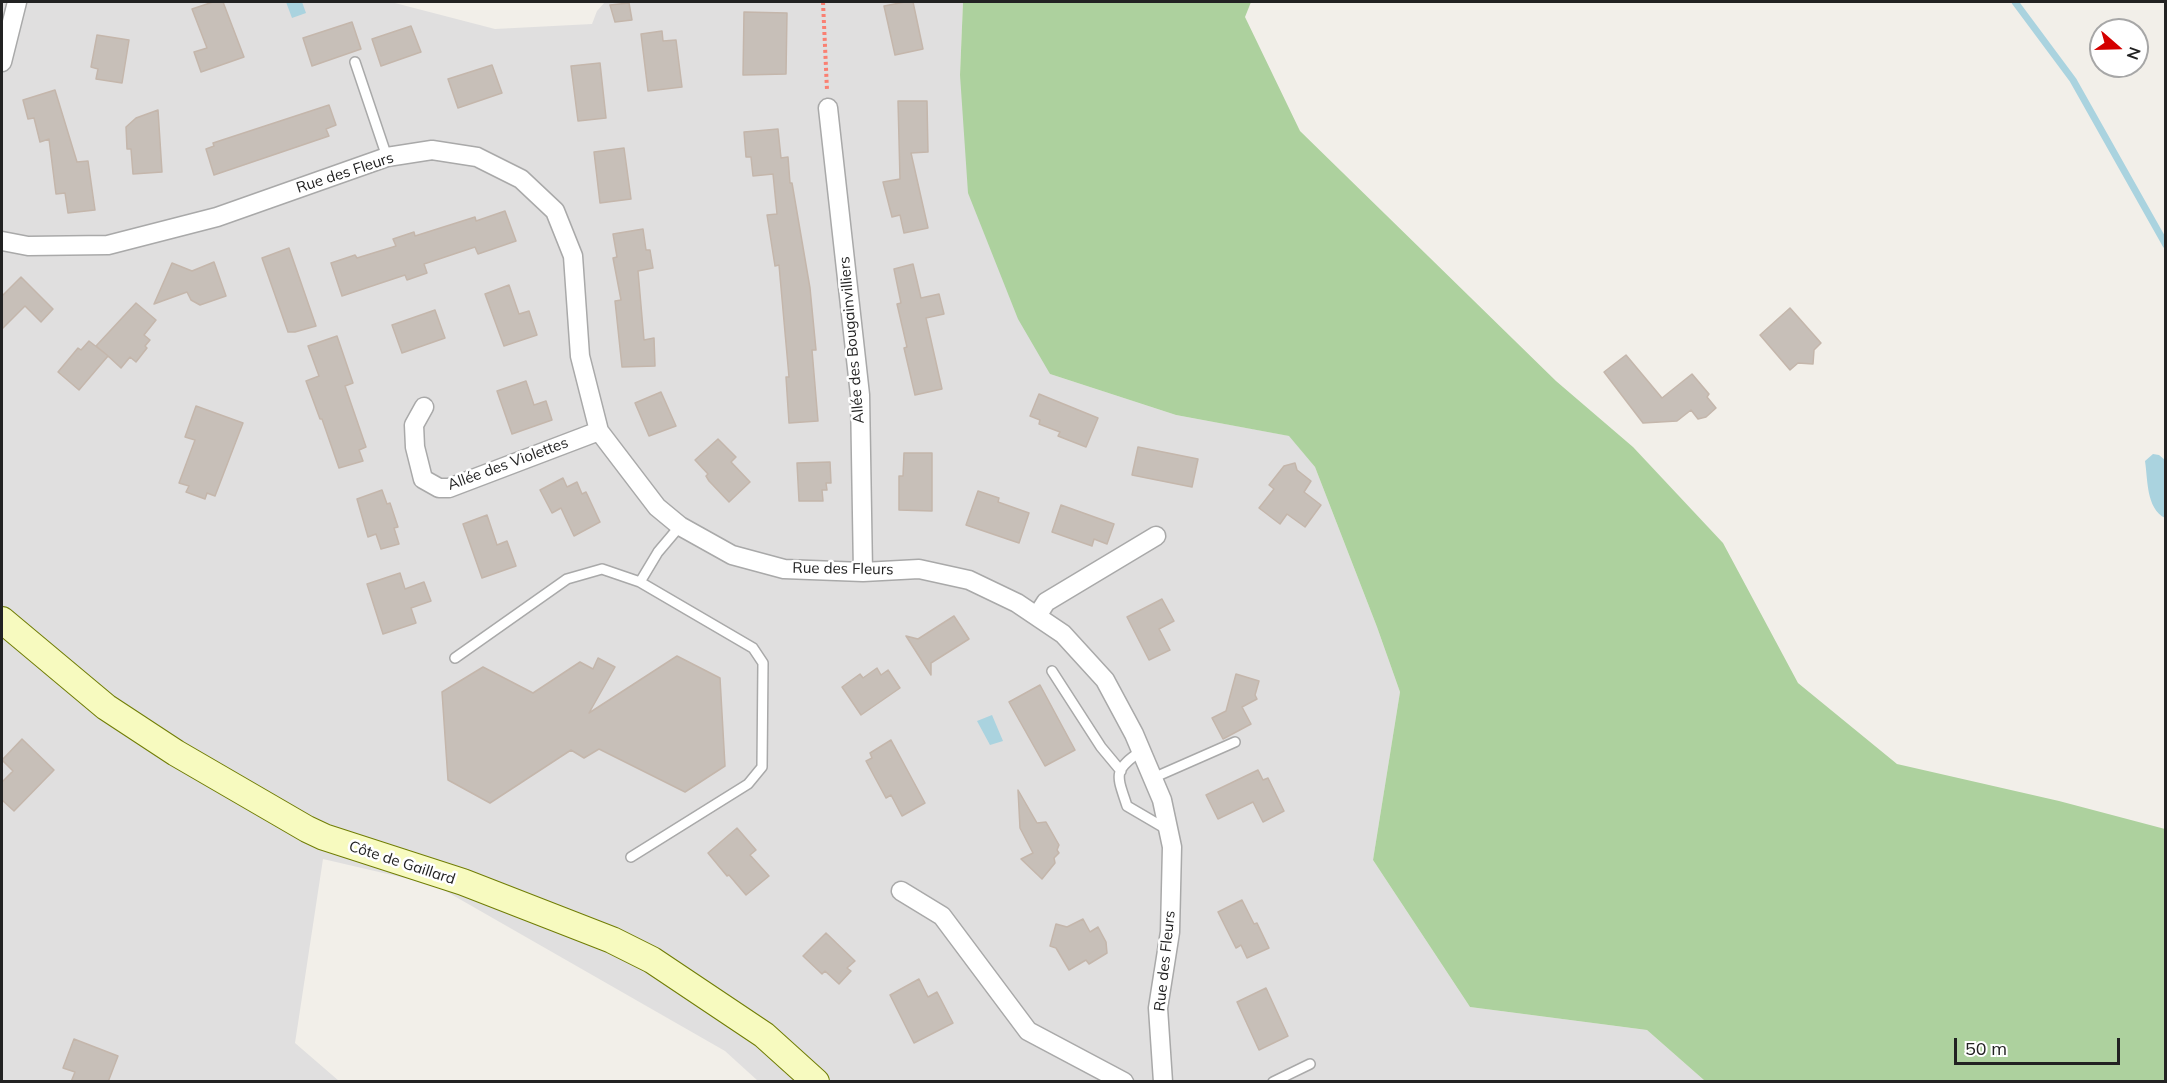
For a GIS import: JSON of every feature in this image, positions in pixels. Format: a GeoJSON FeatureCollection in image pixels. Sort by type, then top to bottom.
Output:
{"type":"FeatureCollection","features":[{"type":"Feature","properties":{"kind":"street"},"geometry":{"type":"LineString","coordinates":[[2,62],[17,2]]}},
{"type":"Feature","properties":{"kind":"street","name":"Allée des Bougainvilliers"},"geometry":{"type":"LineString","coordinates":[[828,108],[860,395],[863,572]]}},
{"type":"Feature","properties":{"kind":"street","name":"Rue des Fleurs"},"geometry":{"type":"LineString","coordinates":[[2,242],[28,246],[108,245],[217,217],[387,157],[432,150],[477,157],[521,179],[555,211],[573,256],[580,356],[598,431],[657,507],[680,526],[732,555],[784,569],[863,572],[919,569],[969,580],[1017,603],[1063,634],[1105,680],[1141,751],[1162,800],[1172,847],[1170,932],[1158,1008],[1163,1082]]}},
{"type":"Feature","properties":{"kind":"street","name":"Allée des Violettes"},"geometry":{"type":"LineString","coordinates":[[424,407],[414,425],[415,447],[423,479],[439,489],[449,488],[598,431]]}},
{"type":"Feature","properties":{"kind":"street"},"geometry":{"type":"LineString","coordinates":[[1037,616],[1046,602],[1156,536]]}},
{"type":"Feature","properties":{"kind":"street","name":"Côte de Gaillard"},"geometry":{"type":"LineString","coordinates":[[2,620],[106,707],[176,753],[307,829],[324,837],[463,882],[612,940],[652,960],[764,1035],[816,1082]]}},
{"type":"Feature","properties":{"kind":"street"},"geometry":{"type":"LineString","coordinates":[[902,891],[942,916],[1028,1031],[1124,1082]]}},
{"type":"Feature","properties":{"kind":"lane"},"geometry":{"type":"LineString","coordinates":[[354,62],[387,157]]}},
{"type":"Feature","properties":{"kind":"lane"},"geometry":{"type":"LineString","coordinates":[[640,582],[658,552],[680,526]]}},
{"type":"Feature","properties":{"kind":"lane"},"geometry":{"type":"LineString","coordinates":[[455,658],[567,579],[602,569],[640,582],[753,648],[763,663],[762,767],[748,784],[632,857]]}},
{"type":"Feature","properties":{"kind":"lane"},"geometry":{"type":"LineString","coordinates":[[1052,671],[1101,747],[1121,771]]}},
{"type":"Feature","properties":{"kind":"lane"},"geometry":{"type":"LineString","coordinates":[[1153,778],[1235,742]]}},
{"type":"Feature","properties":{"kind":"lane"},"geometry":{"type":"LineString","coordinates":[[1141,751],[1124,763],[1118,778],[1127,806],[1169,830]]}},
{"type":"Feature","properties":{"kind":"lane"},"geometry":{"type":"LineString","coordinates":[[1273,1082],[1310,1064]]}},
{"type":"Feature","properties":{"kind":"path"},"geometry":{"type":"LineString","coordinates":[[823,2],[828,108]]}},
{"type":"Feature","properties":{"kind":"shaded area"},"geometry":{"type":"Polygon","coordinates":[[[2,2],[391,2],[495,29],[592,24],[597,11],[605,2],[963,2],[960,75],[1050,374],[1176,415],[1290,436],[1315,467],[1400,692],[1373,860],[1470,1007],[1647,1030],[1705,1081],[758,1081],[725,1051],[435,885],[323,859],[295,1043],[339,1081],[2,1082],[2,2]]]}},
{"type":"Feature","properties":{"kind":"green space"},"geometry":{"type":"Polygon","coordinates":[[[963,2],[1251,2],[1245,17],[1300,131],[1556,381],[1633,447],[1723,543],[1798,683],[1897,764],[2059,801],[2165,829],[2165,1081],[1705,1081],[1647,1030],[1470,1007],[1373,860],[1400,692],[1315,467],[1289,436],[1176,415],[1050,374],[1018,319],[968,193],[960,75],[963,2]]]}},
{"type":"Feature","properties":{"kind":"water"},"geometry":{"type":"Polygon","coordinates":[[[286,2],[302,2],[306,13],[292,18],[286,2]]]}},
{"type":"Feature","properties":{"kind":"water"},"geometry":{"type":"Polygon","coordinates":[[[2153,454],[2165,460],[2165,518],[2154,508],[2149,493],[2145,461],[2153,454]]]}},
{"type":"Feature","properties":{"kind":"water"},"geometry":{"type":"Polygon","coordinates":[[[992,715],[1003,741],[990,745],[977,721],[992,715]]]}},
{"type":"Feature","properties":{"kind":"building"},"geometry":{"type":"Polygon","coordinates":[[[213,2],[223,2],[244,57],[201,72],[194,52],[207,48],[192,9],[213,2]]]}},
{"type":"Feature","properties":{"kind":"building"},"geometry":{"type":"Polygon","coordinates":[[[913,2],[923,49],[895,55],[884,6],[913,2]]]}},
{"type":"Feature","properties":{"kind":"building"},"geometry":{"type":"Polygon","coordinates":[[[629,3],[632,20],[615,22],[610,5],[629,3]]]}},
{"type":"Feature","properties":{"kind":"building"},"geometry":{"type":"Polygon","coordinates":[[[744,12],[787,13],[786,74],[743,75],[744,12]]]}},
{"type":"Feature","properties":{"kind":"building"},"geometry":{"type":"Polygon","coordinates":[[[352,22],[361,49],[312,66],[303,38],[352,22]]]}},
{"type":"Feature","properties":{"kind":"building"},"geometry":{"type":"Polygon","coordinates":[[[411,26],[421,52],[381,66],[372,39],[411,26]]]}},
{"type":"Feature","properties":{"kind":"building"},"geometry":{"type":"Polygon","coordinates":[[[662,31],[663,41],[676,40],[682,87],[648,91],[641,34],[662,31]]]}},
{"type":"Feature","properties":{"kind":"building"},"geometry":{"type":"Polygon","coordinates":[[[97,35],[129,40],[122,83],[96,79],[98,69],[91,67],[97,35]]]}},
{"type":"Feature","properties":{"kind":"building"},"geometry":{"type":"Polygon","coordinates":[[[600,63],[606,118],[578,121],[571,66],[600,63]]]}},
{"type":"Feature","properties":{"kind":"building"},"geometry":{"type":"Polygon","coordinates":[[[492,65],[502,93],[458,108],[448,79],[492,65]]]}},
{"type":"Feature","properties":{"kind":"building"},"geometry":{"type":"Polygon","coordinates":[[[55,90],[77,162],[88,161],[95,210],[68,213],[65,193],[56,194],[49,139],[40,142],[34,118],[28,119],[23,100],[55,90]]]}},
{"type":"Feature","properties":{"kind":"building"},"geometry":{"type":"Polygon","coordinates":[[[898,101],[927,101],[928,152],[911,153],[928,228],[904,233],[900,215],[892,217],[883,182],[900,179],[898,101]]]}},
{"type":"Feature","properties":{"kind":"building"},"geometry":{"type":"Polygon","coordinates":[[[329,105],[336,125],[326,129],[329,136],[214,175],[206,149],[214,146],[213,143],[329,105]]]}},
{"type":"Feature","properties":{"kind":"building"},"geometry":{"type":"Polygon","coordinates":[[[158,110],[162,172],[133,174],[131,149],[127,149],[126,127],[136,118],[158,110]]]}},
{"type":"Feature","properties":{"kind":"building"},"geometry":{"type":"Polygon","coordinates":[[[778,129],[781,158],[788,157],[790,183],[792,183],[810,288],[816,350],[812,350],[818,421],[789,423],[786,377],[789,377],[779,265],[775,266],[767,215],[777,214],[773,174],[753,176],[751,157],[746,157],[744,132],[778,129]]]}},
{"type":"Feature","properties":{"kind":"building"},"geometry":{"type":"Polygon","coordinates":[[[624,148],[631,199],[600,203],[594,152],[624,148]]]}},
{"type":"Feature","properties":{"kind":"building"},"geometry":{"type":"Polygon","coordinates":[[[505,211],[516,241],[478,254],[475,247],[424,264],[427,273],[407,280],[405,275],[342,296],[331,263],[396,246],[393,239],[414,232],[415,236],[475,217],[476,221],[505,211]]]}},
{"type":"Feature","properties":{"kind":"building"},"geometry":{"type":"Polygon","coordinates":[[[643,229],[646,250],[650,250],[653,268],[638,271],[644,340],[654,338],[655,366],[622,367],[615,301],[621,300],[613,258],[617,257],[613,234],[643,229]]]}},
{"type":"Feature","properties":{"kind":"building"},"geometry":{"type":"Polygon","coordinates":[[[289,248],[316,326],[295,332],[288,332],[262,258],[289,248]]]}},
{"type":"Feature","properties":{"kind":"building"},"geometry":{"type":"Polygon","coordinates":[[[214,262],[226,296],[200,305],[191,300],[187,292],[154,304],[172,263],[192,271],[214,262]]]}},
{"type":"Feature","properties":{"kind":"building"},"geometry":{"type":"Polygon","coordinates":[[[913,264],[921,298],[939,294],[944,314],[926,318],[942,389],[915,395],[904,348],[907,347],[897,304],[901,303],[894,269],[913,264]]]}},
{"type":"Feature","properties":{"kind":"building"},"geometry":{"type":"Polygon","coordinates":[[[21,277],[53,309],[41,322],[25,306],[2,329],[2,296],[21,277]]]}},
{"type":"Feature","properties":{"kind":"building"},"geometry":{"type":"Polygon","coordinates":[[[509,285],[519,314],[529,311],[537,335],[504,346],[485,294],[509,285]]]}},
{"type":"Feature","properties":{"kind":"building"},"geometry":{"type":"Polygon","coordinates":[[[136,303],[156,320],[144,335],[150,340],[136,362],[130,357],[121,368],[108,356],[79,390],[58,372],[78,348],[81,350],[89,341],[107,355],[96,346],[136,303]]]}},
{"type":"Feature","properties":{"kind":"building"},"geometry":{"type":"Polygon","coordinates":[[[1790,308],[1821,343],[1814,350],[1813,364],[1798,363],[1790,370],[1760,335],[1790,308]]]}},
{"type":"Feature","properties":{"kind":"building"},"geometry":{"type":"Polygon","coordinates":[[[435,310],[445,338],[402,353],[392,325],[435,310]]]}},
{"type":"Feature","properties":{"kind":"building"},"geometry":{"type":"Polygon","coordinates":[[[337,336],[353,383],[345,386],[366,447],[359,450],[363,461],[339,468],[306,381],[319,376],[308,346],[337,336]]]}},
{"type":"Feature","properties":{"kind":"building"},"geometry":{"type":"Polygon","coordinates":[[[1626,355],[1662,398],[1692,374],[1709,394],[1707,397],[1716,408],[1706,417],[1698,419],[1691,410],[1677,421],[1643,423],[1604,372],[1626,355]]]}},
{"type":"Feature","properties":{"kind":"building"},"geometry":{"type":"Polygon","coordinates":[[[526,381],[534,405],[546,401],[552,420],[512,434],[497,391],[526,381]]]}},
{"type":"Feature","properties":{"kind":"building"},"geometry":{"type":"Polygon","coordinates":[[[661,392],[676,426],[649,436],[635,403],[661,392]]]}},
{"type":"Feature","properties":{"kind":"building"},"geometry":{"type":"Polygon","coordinates":[[[1039,394],[1098,418],[1086,447],[1058,436],[1060,432],[1039,424],[1040,420],[1030,416],[1039,394]]]}},
{"type":"Feature","properties":{"kind":"building"},"geometry":{"type":"Polygon","coordinates":[[[196,406],[243,423],[215,496],[207,493],[205,499],[186,492],[189,486],[179,483],[195,440],[185,437],[196,406]]]}},
{"type":"Feature","properties":{"kind":"building"},"geometry":{"type":"Polygon","coordinates":[[[718,439],[736,457],[731,462],[750,482],[729,502],[709,481],[706,476],[708,474],[695,460],[718,439]]]}},
{"type":"Feature","properties":{"kind":"building"},"geometry":{"type":"Polygon","coordinates":[[[1138,447],[1198,459],[1192,487],[1132,475],[1138,447]]]}},
{"type":"Feature","properties":{"kind":"building"},"geometry":{"type":"Polygon","coordinates":[[[904,453],[932,453],[932,511],[899,510],[899,476],[903,476],[904,453]]]}},
{"type":"Feature","properties":{"kind":"building"},"geometry":{"type":"Polygon","coordinates":[[[830,462],[831,483],[826,483],[827,490],[822,490],[823,501],[799,501],[797,463],[830,462]]]}},
{"type":"Feature","properties":{"kind":"building"},"geometry":{"type":"Polygon","coordinates":[[[1295,463],[1297,470],[1311,481],[1304,492],[1321,505],[1305,527],[1287,514],[1280,524],[1259,508],[1274,489],[1269,485],[1284,466],[1295,463]]]}},
{"type":"Feature","properties":{"kind":"building"},"geometry":{"type":"Polygon","coordinates":[[[563,478],[567,487],[577,482],[582,494],[586,492],[600,522],[574,536],[561,508],[552,513],[540,490],[563,478]]]}},
{"type":"Feature","properties":{"kind":"building"},"geometry":{"type":"Polygon","coordinates":[[[382,490],[387,504],[390,503],[398,527],[394,528],[399,544],[381,549],[376,534],[368,537],[357,499],[382,490]]]}},
{"type":"Feature","properties":{"kind":"building"},"geometry":{"type":"Polygon","coordinates":[[[978,491],[999,498],[998,502],[1029,513],[1019,543],[966,525],[978,491]]]}},
{"type":"Feature","properties":{"kind":"building"},"geometry":{"type":"Polygon","coordinates":[[[1061,505],[1114,524],[1107,544],[1094,539],[1092,546],[1052,532],[1061,505]]]}},
{"type":"Feature","properties":{"kind":"building"},"geometry":{"type":"Polygon","coordinates":[[[487,515],[497,545],[507,541],[516,566],[482,578],[463,524],[487,515]]]}},
{"type":"Feature","properties":{"kind":"building"},"geometry":{"type":"Polygon","coordinates":[[[400,573],[405,589],[424,582],[431,601],[411,608],[416,623],[383,634],[367,584],[400,573]]]}},
{"type":"Feature","properties":{"kind":"building"},"geometry":{"type":"Polygon","coordinates":[[[1162,599],[1174,621],[1159,629],[1170,650],[1149,660],[1127,617],[1162,599]]]}},
{"type":"Feature","properties":{"kind":"building"},"geometry":{"type":"Polygon","coordinates":[[[954,616],[969,639],[931,663],[931,675],[906,636],[918,639],[954,616]]]}},
{"type":"Feature","properties":{"kind":"building"},"geometry":{"type":"Polygon","coordinates":[[[677,656],[720,678],[725,766],[685,792],[599,749],[584,758],[571,750],[490,803],[448,780],[442,692],[483,667],[533,693],[580,662],[593,669],[598,658],[615,667],[589,713],[677,656]]]}},
{"type":"Feature","properties":{"kind":"building"},"geometry":{"type":"Polygon","coordinates":[[[877,668],[881,675],[888,670],[900,688],[861,715],[842,687],[860,674],[863,678],[877,668]]]}},
{"type":"Feature","properties":{"kind":"building"},"geometry":{"type":"Polygon","coordinates":[[[1236,674],[1259,681],[1255,695],[1257,699],[1242,707],[1251,724],[1223,739],[1212,718],[1226,711],[1236,674]]]}},
{"type":"Feature","properties":{"kind":"building"},"geometry":{"type":"Polygon","coordinates":[[[1040,685],[1075,750],[1045,766],[1009,702],[1040,685]]]}},
{"type":"Feature","properties":{"kind":"building"},"geometry":{"type":"Polygon","coordinates":[[[22,739],[54,770],[14,811],[2,800],[2,782],[13,771],[2,760],[22,739]]]}},
{"type":"Feature","properties":{"kind":"building"},"geometry":{"type":"Polygon","coordinates":[[[891,740],[925,803],[902,816],[891,795],[886,798],[866,761],[872,758],[870,753],[891,740]]]}},
{"type":"Feature","properties":{"kind":"building"},"geometry":{"type":"Polygon","coordinates":[[[1258,770],[1263,780],[1268,778],[1284,811],[1263,822],[1253,802],[1218,819],[1206,795],[1258,770]]]}},
{"type":"Feature","properties":{"kind":"building"},"geometry":{"type":"Polygon","coordinates":[[[1018,790],[1037,823],[1046,822],[1059,845],[1057,850],[1059,853],[1054,858],[1055,863],[1042,879],[1021,859],[1033,853],[1020,828],[1018,790]]]}},
{"type":"Feature","properties":{"kind":"building"},"geometry":{"type":"Polygon","coordinates":[[[737,828],[756,850],[750,855],[769,876],[746,895],[708,853],[737,828]]]}},
{"type":"Feature","properties":{"kind":"building"},"geometry":{"type":"Polygon","coordinates":[[[1242,900],[1269,948],[1247,958],[1241,945],[1236,948],[1218,912],[1242,900]]]}},
{"type":"Feature","properties":{"kind":"building"},"geometry":{"type":"Polygon","coordinates":[[[1083,919],[1090,932],[1098,927],[1106,942],[1107,953],[1089,964],[1086,960],[1069,970],[1056,948],[1050,946],[1056,924],[1067,927],[1083,919]]]}},
{"type":"Feature","properties":{"kind":"building"},"geometry":{"type":"Polygon","coordinates":[[[826,933],[855,961],[847,968],[851,971],[839,984],[825,971],[822,974],[803,956],[826,933]]]}},
{"type":"Feature","properties":{"kind":"building"},"geometry":{"type":"Polygon","coordinates":[[[919,979],[928,997],[937,992],[953,1023],[914,1043],[890,995],[919,979]]]}},
{"type":"Feature","properties":{"kind":"building"},"geometry":{"type":"Polygon","coordinates":[[[1266,988],[1288,1036],[1259,1050],[1237,1002],[1266,988]]]}},
{"type":"Feature","properties":{"kind":"building"},"geometry":{"type":"Polygon","coordinates":[[[74,1039],[118,1056],[108,1082],[71,1082],[75,1072],[63,1068],[74,1039]]]}},
{"type":"Feature","properties":{"kind":"waterway"},"geometry":{"type":"LineString","coordinates":[[2015,2],[2073,80],[2166,245]]}}]}
